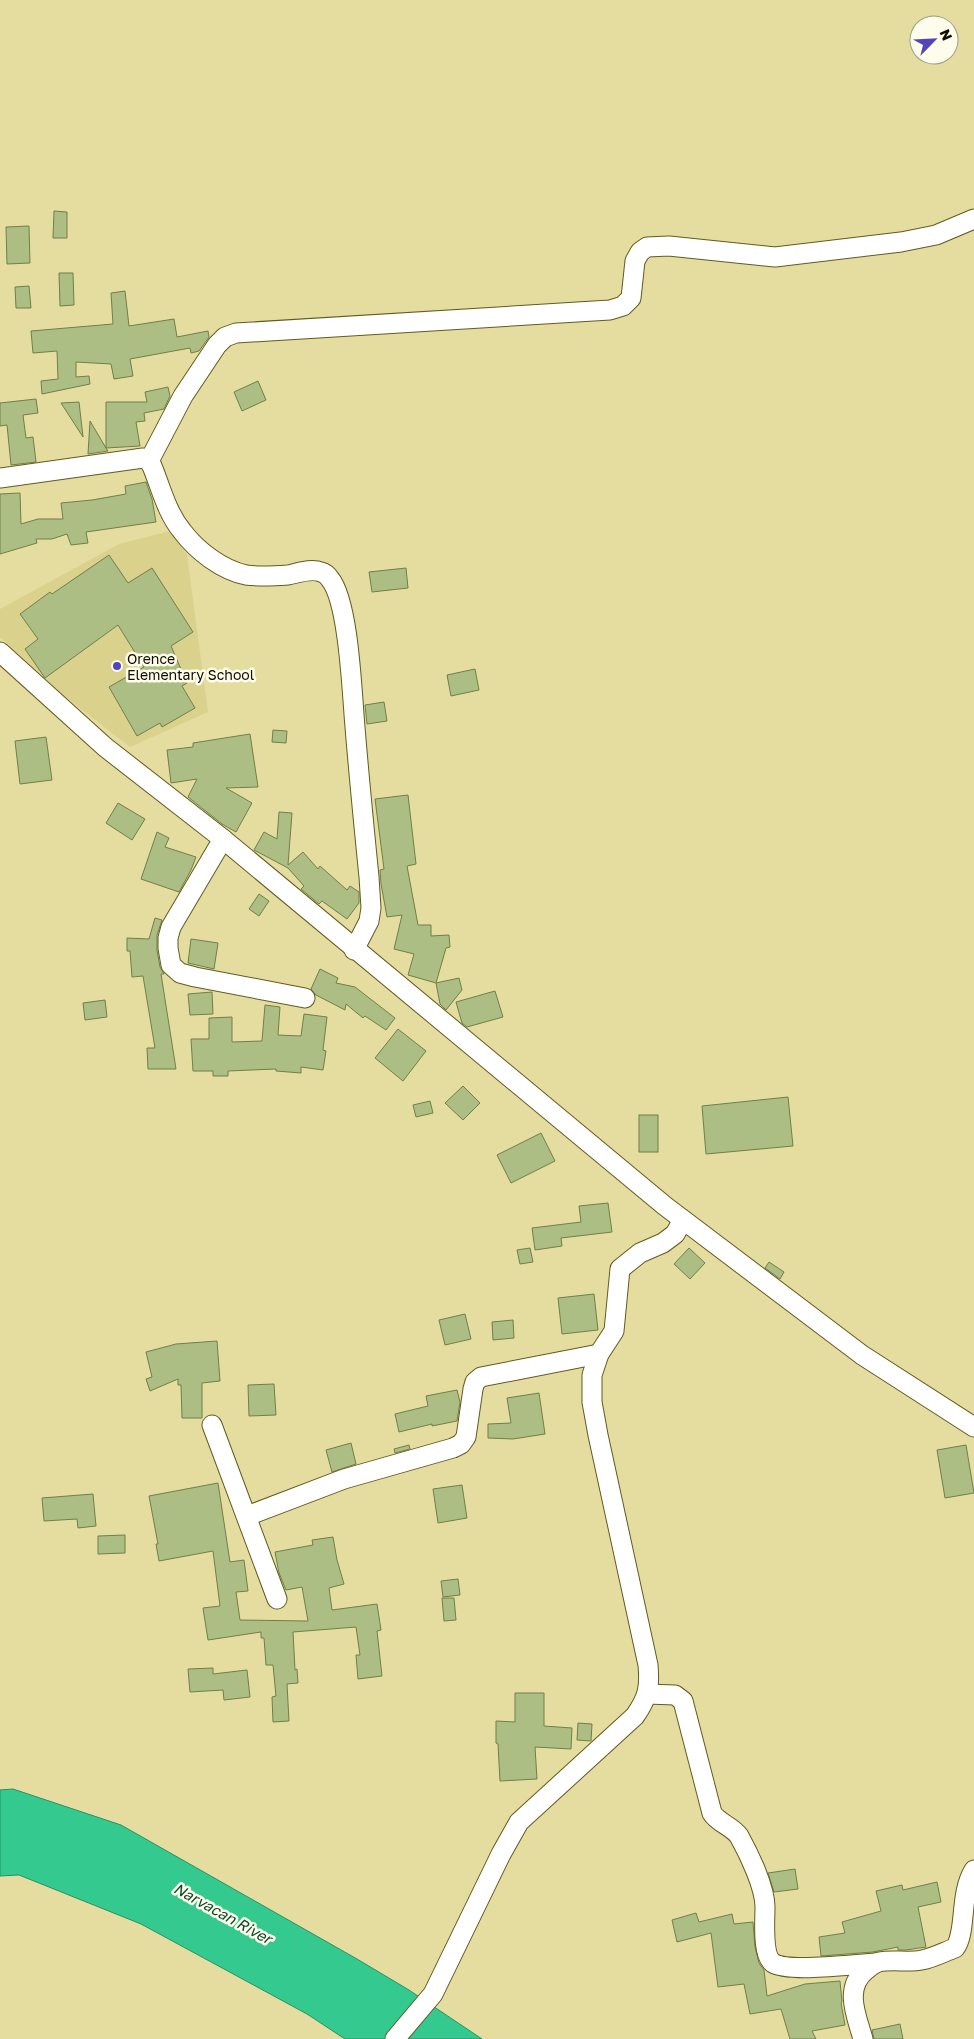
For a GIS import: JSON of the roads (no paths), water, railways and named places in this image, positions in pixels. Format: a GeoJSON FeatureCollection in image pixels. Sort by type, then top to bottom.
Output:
{"type":"FeatureCollection","features":[{"type":"Feature","properties":{"kind":"street"},"geometry":{"type":"LineString","coordinates":[[149,461],[183,396],[202,368],[225,337],[236,333],[610,310],[623,306],[631,298],[635,261],[640,252],[648,247],[669,246],[775,256],[800,254],[901,242],[936,235],[974,219]]}},
{"type":"Feature","properties":{"kind":"street"},"geometry":{"type":"LineString","coordinates":[[0,478],[144,458],[149,461],[172,515],[182,532],[198,549],[217,563],[244,574],[260,576],[312,571],[322,572],[334,584],[348,646],[371,908],[369,920],[354,950]]}},
{"type":"Feature","properties":{"kind":"street"},"geometry":{"type":"LineString","coordinates":[[0,652],[105,747],[223,839],[354,950],[683,1220],[862,1355],[974,1427]]}},
{"type":"Feature","properties":{"kind":"street"},"geometry":{"type":"LineString","coordinates":[[223,839],[171,927],[168,948],[171,965],[180,973],[195,977],[305,998]]}},
{"type":"Feature","properties":{"kind":"street"},"geometry":{"type":"LineString","coordinates":[[395,2039],[433,1994],[501,1854],[519,1822],[635,1716],[646,1700],[649,1683],[648,1665],[592,1402],[592,1375],[599,1354],[614,1331],[620,1269],[640,1253],[663,1243],[675,1234],[683,1220]]}},
{"type":"Feature","properties":{"kind":"street"},"geometry":{"type":"LineString","coordinates":[[247,1516],[344,1479],[461,1444],[466,1437],[475,1382],[481,1377],[599,1354]]}},
{"type":"Feature","properties":{"kind":"street"},"geometry":{"type":"LineString","coordinates":[[212,1425],[277,1598]]}},
{"type":"Feature","properties":{"kind":"street"},"geometry":{"type":"LineString","coordinates":[[647,1694],[675,1695],[683,1701],[712,1813],[714,1817],[736,1831],[765,1899],[766,1942],[769,1959],[774,1964],[803,1968],[896,1960],[920,1961],[955,1948],[959,1939],[966,1886],[974,1870]]}},
{"type":"Feature","properties":{"kind":"street"},"geometry":{"type":"LineString","coordinates":[[863,2039],[853,2005],[853,1992],[863,1972],[876,1963]]}},
{"type":"Feature","properties":{"kind":"water","name":"Narvacan River"},"geometry":{"type":"Polygon","coordinates":[[[13,1789],[121,1825],[357,1959],[409,1990],[482,2039],[345,2039],[307,2014],[141,1924],[19,1875],[0,1876],[0,1790],[13,1789]]]}},
{"type":"Feature","properties":{"kind":"place","name":"Orence Elementary School"},"geometry":{"type":"Point","coordinates":[117,666]}}]}
